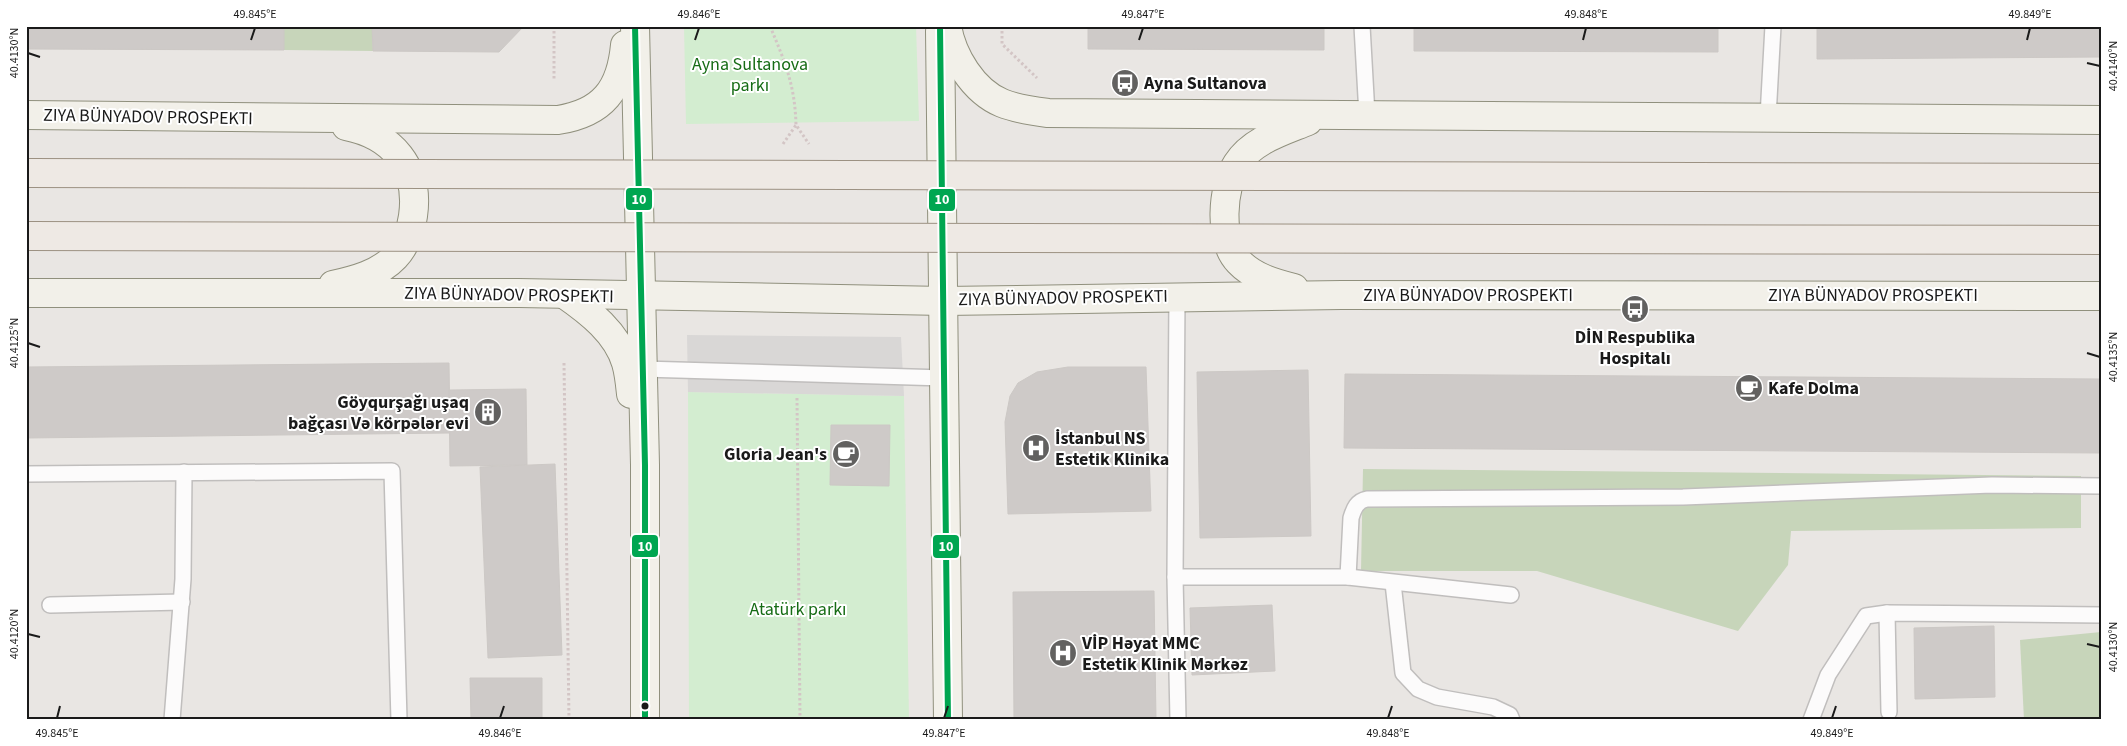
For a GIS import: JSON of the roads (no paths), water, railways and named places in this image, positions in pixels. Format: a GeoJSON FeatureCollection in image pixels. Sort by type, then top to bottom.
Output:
{"type":"FeatureCollection","features":[{"type":"Feature","properties":{"kind":"main road","name":"ZIYA BÜNYADOV PROSPEKTI"},"geometry":{"type":"LineString","coordinates":[[26,114],[311,119],[558,120],[574,118],[591,111],[609,96],[619,76],[627,26]]}},
{"type":"Feature","properties":{"kind":"main road"},"geometry":{"type":"LineString","coordinates":[[635,26],[643,370],[645,720]]}},
{"type":"Feature","properties":{"kind":"main road"},"geometry":{"type":"LineString","coordinates":[[940,26],[948,720]]}},
{"type":"Feature","properties":{"kind":"main road"},"geometry":{"type":"LineString","coordinates":[[947,26],[950,45],[960,64],[970,77],[1000,103],[1024,110],[1048,113],[2101,120]]}},
{"type":"Feature","properties":{"kind":"main road"},"geometry":{"type":"LineString","coordinates":[[1319,116],[1275,135],[1253,148],[1238,163],[1226,187],[1225,216],[1229,242],[1238,262],[1260,278],[1293,288],[1342,295]]}},
{"type":"Feature","properties":{"kind":"main road"},"geometry":{"type":"LineString","coordinates":[[298,294],[378,271],[396,256],[410,233],[415,203],[410,170],[392,147],[366,130],[311,119]]}},
{"type":"Feature","properties":{"kind":"main road"},"geometry":{"type":"LineString","coordinates":[[26,173],[2101,178]]}},
{"type":"Feature","properties":{"kind":"main road"},"geometry":{"type":"LineString","coordinates":[[26,236],[2101,240]]}},
{"type":"Feature","properties":{"kind":"main road","name":"ZIYA BÜNYADOV PROSPEKTI"},"geometry":{"type":"LineString","coordinates":[[26,293],[564,294],[944,301],[1342,295],[2101,296]]}},
{"type":"Feature","properties":{"kind":"main road"},"geometry":{"type":"LineString","coordinates":[[564,294],[586,309],[609,331],[626,362],[644,465]]}},
{"type":"Feature","properties":{"kind":"lane"},"geometry":{"type":"LineString","coordinates":[[1362,26],[1367,115]]}},
{"type":"Feature","properties":{"kind":"lane"},"geometry":{"type":"LineString","coordinates":[[1768,117],[1773,26]]}},
{"type":"Feature","properties":{"kind":"lane"},"geometry":{"type":"LineString","coordinates":[[1177,296],[1175,577],[1178,720]]}},
{"type":"Feature","properties":{"kind":"lane"},"geometry":{"type":"LineString","coordinates":[[643,370],[944,378]]}},
{"type":"Feature","properties":{"kind":"lane"},"geometry":{"type":"LineString","coordinates":[[26,474],[392,471],[399,720]]}},
{"type":"Feature","properties":{"kind":"lane"},"geometry":{"type":"LineString","coordinates":[[172,720],[182,602],[184,472]]}},
{"type":"Feature","properties":{"kind":"lane"},"geometry":{"type":"LineString","coordinates":[[1348,577],[1351,518],[1360,500],[1367,499],[1683,497],[1992,485],[2101,486]]}},
{"type":"Feature","properties":{"kind":"lane"},"geometry":{"type":"LineString","coordinates":[[1175,577],[1348,577],[1511,594]]}},
{"type":"Feature","properties":{"kind":"lane"},"geometry":{"type":"LineString","coordinates":[[1393,583],[1403,673],[1418,689],[1437,697],[1493,707],[1510,715],[1512,720]]}},
{"type":"Feature","properties":{"kind":"lane"},"geometry":{"type":"LineString","coordinates":[[50,605],[182,602]]}},
{"type":"Feature","properties":{"kind":"lane"},"geometry":{"type":"LineString","coordinates":[[1887,613],[1889,712]]}},
{"type":"Feature","properties":{"kind":"lane"},"geometry":{"type":"LineString","coordinates":[[1811,720],[1828,675],[1866,616],[1887,613],[2101,615]]}},
{"type":"Feature","properties":{"kind":"place","name":"Ayna Sultanova"},"geometry":{"type":"Point","coordinates":[1125,83]}},
{"type":"Feature","properties":{"kind":"place","name":"DİN Respublika Hospitalı"},"geometry":{"type":"Point","coordinates":[1635,309]}},
{"type":"Feature","properties":{"kind":"place","name":"Kafe Dolma"},"geometry":{"type":"Point","coordinates":[1749,388]}},
{"type":"Feature","properties":{"kind":"place","name":"Göyqurşağı uşaq bağçası Və körpələr evi"},"geometry":{"type":"Point","coordinates":[488,412]}},
{"type":"Feature","properties":{"kind":"place","name":"İstanbul NS Estetik Klinika"},"geometry":{"type":"Point","coordinates":[1036,448]}},
{"type":"Feature","properties":{"kind":"place","name":"Gloria Jean's"},"geometry":{"type":"Point","coordinates":[846,454]}},
{"type":"Feature","properties":{"kind":"place","name":"VİP Həyat MMC Estetik Klinik Mərkəz"},"geometry":{"type":"Point","coordinates":[1063,653]}},
{"type":"Feature","properties":{"kind":"park label","name":"Ayna Sultanova parkı"},"geometry":{"type":"Point","coordinates":[750,74]}},
{"type":"Feature","properties":{"kind":"park label","name":"Atatürk parkı"},"geometry":{"type":"Point","coordinates":[798,609]}}]}
